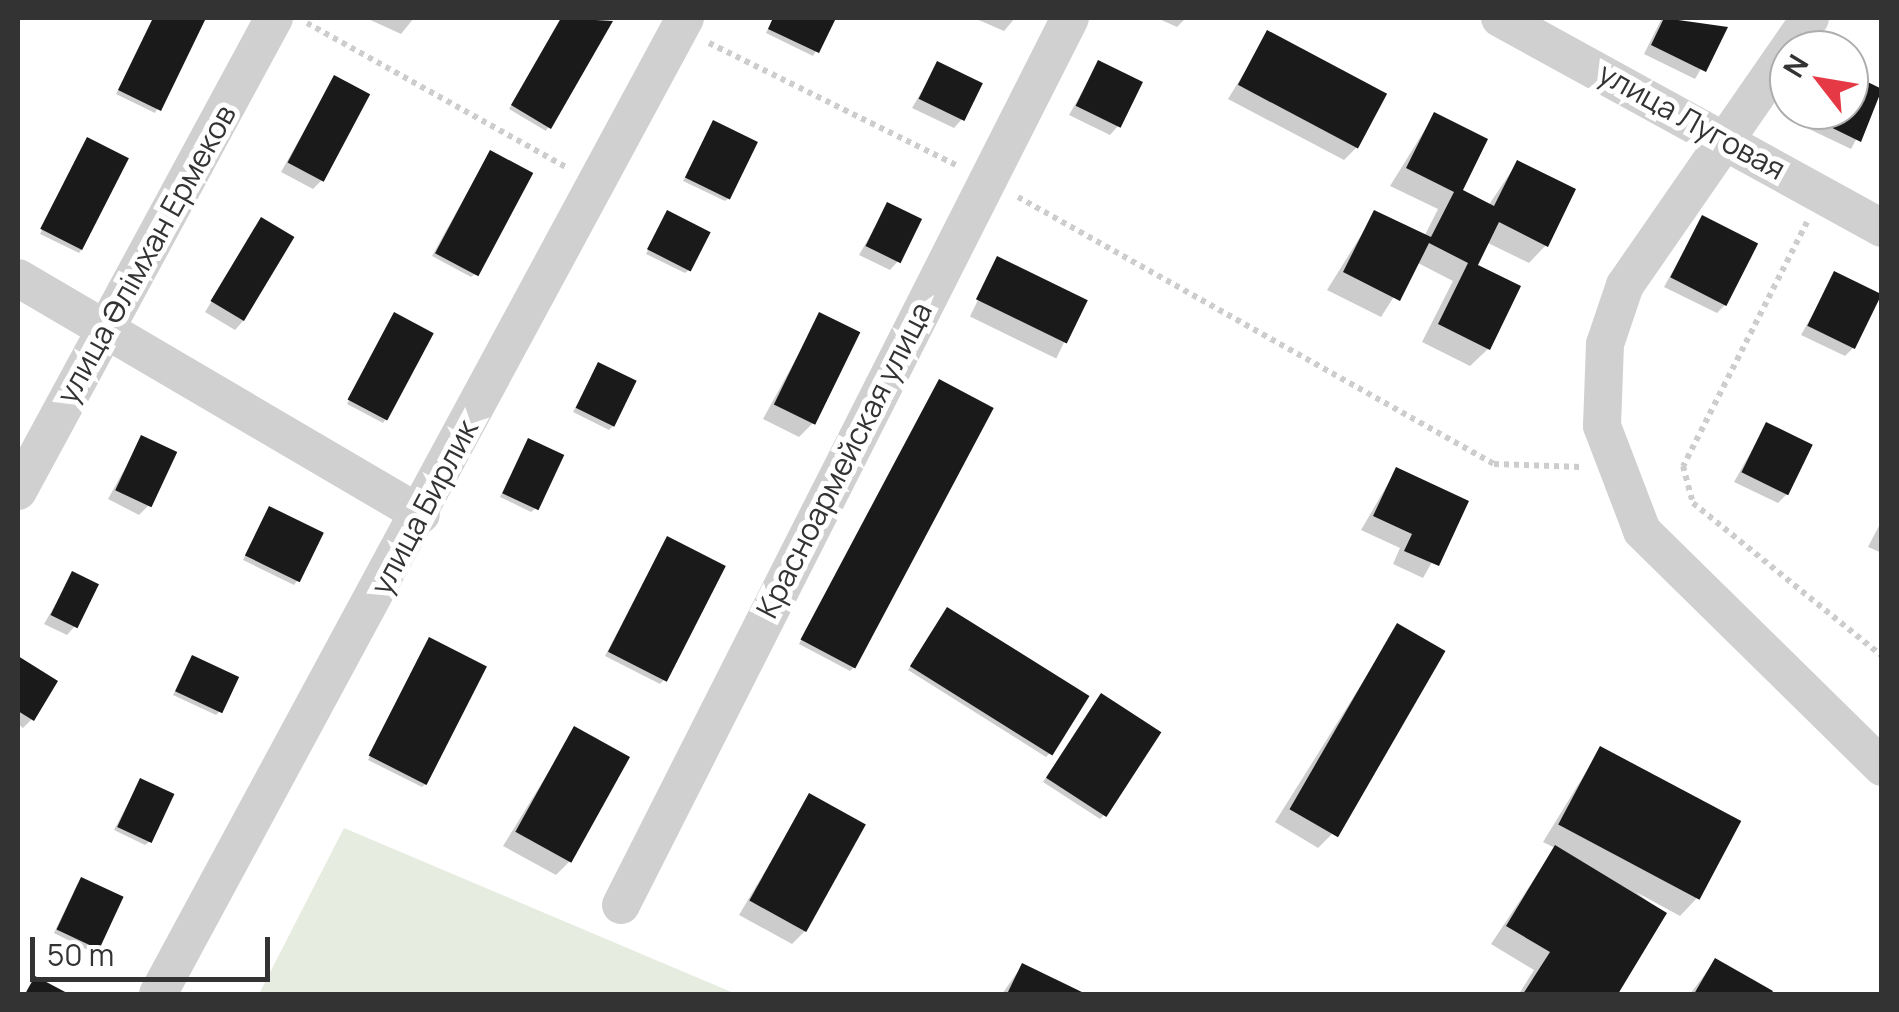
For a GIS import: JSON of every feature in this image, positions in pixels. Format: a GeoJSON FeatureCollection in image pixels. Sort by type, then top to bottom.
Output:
{"type":"FeatureCollection","features":[{"type":"Feature","properties":{"kind":"street","name":"улица Әлімхан Ермеков"},"geometry":{"type":"LineString","coordinates":[[18,490],[274,18]]}},
{"type":"Feature","properties":{"kind":"street","name":"Красноармейская улица"},"geometry":{"type":"LineString","coordinates":[[621,904],[985,179],[1070,18]]}},
{"type":"Feature","properties":{"kind":"street","name":"улица Луговая"},"geometry":{"type":"LineString","coordinates":[[1500,18],[1726,137],[1882,228]]}},
{"type":"Feature","properties":{"kind":"street"},"geometry":{"type":"LineString","coordinates":[[1810,18],[1625,285],[1605,344],[1602,426],[1613,468],[1642,532],[1882,766]]}},
{"type":"Feature","properties":{"kind":"street","name":"улица Бирлик"},"geometry":{"type":"LineString","coordinates":[[158,994],[682,23]]}},
{"type":"Feature","properties":{"kind":"street"},"geometry":{"type":"LineString","coordinates":[[18,278],[420,514]]}},
{"type":"Feature","properties":{"kind":"path"},"geometry":{"type":"LineString","coordinates":[[297,18],[596,184]]}},
{"type":"Feature","properties":{"kind":"path"},"geometry":{"type":"LineString","coordinates":[[682,23],[985,179],[1494,464],[1613,468]]}},
{"type":"Feature","properties":{"kind":"path"},"geometry":{"type":"LineString","coordinates":[[1822,193],[1683,466],[1693,503],[1882,656]]}},
{"type":"Feature","properties":{"kind":"shaded area"},"geometry":{"type":"Polygon","coordinates":[[[344,828],[736,994],[259,994],[344,828]]]}},
{"type":"Feature","properties":{"kind":"building"},"geometry":{"type":"Polygon","coordinates":[[[153,18],[206,18],[161,111],[118,90],[153,18]]]}},
{"type":"Feature","properties":{"kind":"building"},"geometry":{"type":"Polygon","coordinates":[[[561,18],[613,21],[551,129],[511,105],[561,18]]]}},
{"type":"Feature","properties":{"kind":"building"},"geometry":{"type":"Polygon","coordinates":[[[773,18],[836,18],[819,53],[768,29],[773,18]]]}},
{"type":"Feature","properties":{"kind":"building"},"geometry":{"type":"Polygon","coordinates":[[[1664,18],[1728,27],[1706,72],[1651,45],[1664,18]]]}},
{"type":"Feature","properties":{"kind":"building"},"geometry":{"type":"Polygon","coordinates":[[[1267,30],[1387,94],[1358,149],[1238,85],[1267,30]]]}},
{"type":"Feature","properties":{"kind":"building"},"geometry":{"type":"Polygon","coordinates":[[[1098,60],[1143,82],[1121,128],[1076,106],[1098,60]]]}},
{"type":"Feature","properties":{"kind":"building"},"geometry":{"type":"Polygon","coordinates":[[[937,61],[983,83],[964,121],[919,99],[937,61]]]}},
{"type":"Feature","properties":{"kind":"building"},"geometry":{"type":"Polygon","coordinates":[[[334,75],[370,94],[324,182],[288,162],[334,75]]]}},
{"type":"Feature","properties":{"kind":"building"},"geometry":{"type":"Polygon","coordinates":[[[1869,83],[1882,89],[1869,122],[1869,83]]]}},
{"type":"Feature","properties":{"kind":"building"},"geometry":{"type":"Polygon","coordinates":[[[1434,112],[1488,139],[1463,190],[1494,206],[1517,160],[1576,189],[1548,247],[1499,222],[1478,265],[1521,286],[1490,350],[1438,324],[1468,263],[1429,243],[1400,301],[1343,272],[1374,210],[1431,237],[1454,192],[1406,168],[1434,112]]]}},
{"type":"Feature","properties":{"kind":"building"},"geometry":{"type":"Polygon","coordinates":[[[713,120],[758,142],[730,199],[685,178],[713,120]]]}},
{"type":"Feature","properties":{"kind":"building"},"geometry":{"type":"Polygon","coordinates":[[[1836,130],[1866,130],[1861,142],[1836,130]]]}},
{"type":"Feature","properties":{"kind":"building"},"geometry":{"type":"Polygon","coordinates":[[[87,137],[129,158],[82,250],[40,229],[87,137]]]}},
{"type":"Feature","properties":{"kind":"building"},"geometry":{"type":"Polygon","coordinates":[[[490,150],[533,173],[478,276],[435,253],[490,150]]]}},
{"type":"Feature","properties":{"kind":"building"},"geometry":{"type":"Polygon","coordinates":[[[887,202],[922,219],[901,263],[866,246],[887,202]]]}},
{"type":"Feature","properties":{"kind":"building"},"geometry":{"type":"Polygon","coordinates":[[[667,210],[711,232],[691,271],[647,249],[667,210]]]}},
{"type":"Feature","properties":{"kind":"building"},"geometry":{"type":"Polygon","coordinates":[[[1702,215],[1758,244],[1726,306],[1670,277],[1702,215]]]}},
{"type":"Feature","properties":{"kind":"building"},"geometry":{"type":"Polygon","coordinates":[[[261,217],[294,237],[244,321],[211,301],[261,217]]]}},
{"type":"Feature","properties":{"kind":"building"},"geometry":{"type":"Polygon","coordinates":[[[997,256],[1088,300],[1067,343],[976,299],[997,256]]]}},
{"type":"Feature","properties":{"kind":"building"},"geometry":{"type":"Polygon","coordinates":[[[1834,271],[1882,294],[1855,349],[1807,326],[1834,271]]]}},
{"type":"Feature","properties":{"kind":"building"},"geometry":{"type":"Polygon","coordinates":[[[394,312],[434,333],[387,421],[348,399],[394,312]]]}},
{"type":"Feature","properties":{"kind":"building"},"geometry":{"type":"Polygon","coordinates":[[[819,312],[860,332],[815,425],[774,405],[819,312]]]}},
{"type":"Feature","properties":{"kind":"building"},"geometry":{"type":"Polygon","coordinates":[[[598,362],[637,381],[614,427],[576,408],[598,362]]]}},
{"type":"Feature","properties":{"kind":"building"},"geometry":{"type":"Polygon","coordinates":[[[939,379],[994,408],[855,669],[801,639],[939,379]]]}},
{"type":"Feature","properties":{"kind":"building"},"geometry":{"type":"Polygon","coordinates":[[[1766,422],[1813,445],[1788,495],[1741,472],[1766,422]]]}},
{"type":"Feature","properties":{"kind":"building"},"geometry":{"type":"Polygon","coordinates":[[[141,435],[177,452],[151,507],[115,490],[141,435]]]}},
{"type":"Feature","properties":{"kind":"building"},"geometry":{"type":"Polygon","coordinates":[[[528,438],[564,455],[538,510],[502,493],[528,438]]]}},
{"type":"Feature","properties":{"kind":"building"},"geometry":{"type":"Polygon","coordinates":[[[1396,467],[1469,501],[1439,566],[1404,551],[1412,534],[1373,516],[1396,467]]]}},
{"type":"Feature","properties":{"kind":"building"},"geometry":{"type":"Polygon","coordinates":[[[269,506],[324,533],[300,582],[245,555],[269,506]]]}},
{"type":"Feature","properties":{"kind":"building"},"geometry":{"type":"Polygon","coordinates":[[[667,536],[726,566],[667,682],[608,652],[667,536]]]}},
{"type":"Feature","properties":{"kind":"building"},"geometry":{"type":"Polygon","coordinates":[[[72,571],[99,584],[77,628],[51,615],[72,571]]]}},
{"type":"Feature","properties":{"kind":"building"},"geometry":{"type":"Polygon","coordinates":[[[947,607],[1089,696],[1052,755],[910,666],[947,607]]]}},
{"type":"Feature","properties":{"kind":"building"},"geometry":{"type":"Polygon","coordinates":[[[1397,623],[1445,651],[1338,837],[1290,809],[1397,623]]]}},
{"type":"Feature","properties":{"kind":"building"},"geometry":{"type":"Polygon","coordinates":[[[429,637],[487,667],[427,785],[369,756],[429,637]]]}},
{"type":"Feature","properties":{"kind":"building"},"geometry":{"type":"Polygon","coordinates":[[[192,655],[239,677],[222,713],[175,691],[192,655]]]}},
{"type":"Feature","properties":{"kind":"building"},"geometry":{"type":"Polygon","coordinates":[[[18,656],[58,681],[34,721],[18,711],[18,656]]]}},
{"type":"Feature","properties":{"kind":"building"},"geometry":{"type":"Polygon","coordinates":[[[1101,693],[1161,732],[1106,817],[1046,778],[1101,693]]]}},
{"type":"Feature","properties":{"kind":"building"},"geometry":{"type":"Polygon","coordinates":[[[574,726],[630,757],[571,863],[515,832],[574,726]]]}},
{"type":"Feature","properties":{"kind":"building"},"geometry":{"type":"Polygon","coordinates":[[[1600,746],[1741,821],[1699,900],[1558,825],[1600,746]]]}},
{"type":"Feature","properties":{"kind":"building"},"geometry":{"type":"Polygon","coordinates":[[[140,778],[174,794],[152,843],[117,827],[140,778]]]}},
{"type":"Feature","properties":{"kind":"building"},"geometry":{"type":"Polygon","coordinates":[[[809,793],[866,825],[806,932],[749,901],[809,793]]]}},
{"type":"Feature","properties":{"kind":"building"},"geometry":{"type":"Polygon","coordinates":[[[1555,845],[1667,913],[1618,994],[1523,994],[1550,952],[1506,926],[1555,845]]]}},
{"type":"Feature","properties":{"kind":"building"},"geometry":{"type":"Polygon","coordinates":[[[81,877],[124,897],[99,949],[56,930],[81,877]]]}},
{"type":"Feature","properties":{"kind":"building"},"geometry":{"type":"Polygon","coordinates":[[[1715,958],[1773,991],[1694,994],[1715,958]]]}},
{"type":"Feature","properties":{"kind":"building"},"geometry":{"type":"Polygon","coordinates":[[[1022,963],[1086,994],[1007,994],[1022,963]]]}},
{"type":"Feature","properties":{"kind":"building"},"geometry":{"type":"Polygon","coordinates":[[[35,976],[69,994],[25,994],[35,976]]]}}]}
